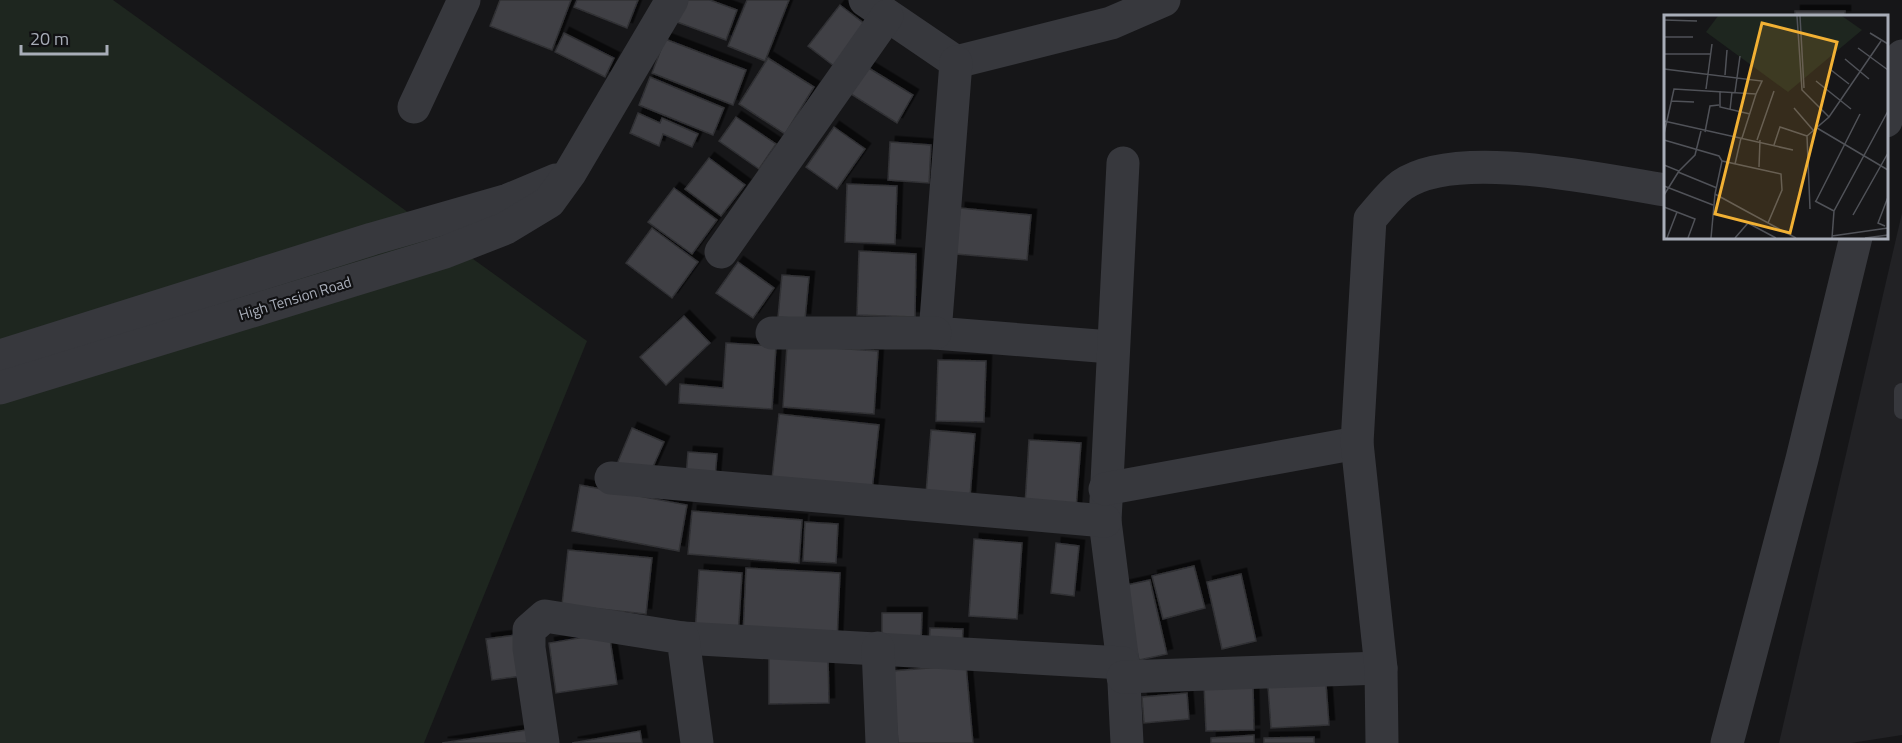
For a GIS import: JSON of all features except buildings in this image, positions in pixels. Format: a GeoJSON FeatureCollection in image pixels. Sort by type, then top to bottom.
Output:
{"type":"FeatureCollection","features":[{"type":"Feature","properties":{"kind":"street"},"geometry":{"type":"LineString","coordinates":[[414,107],[464,0]]}},
{"type":"Feature","properties":{"kind":"street","name":"High Tension Road"},"geometry":{"type":"LineString","coordinates":[[0,388],[445,252],[532,215],[549,202],[570,173],[672,0]]}},
{"type":"Feature","properties":{"kind":"street"},"geometry":{"type":"LineString","coordinates":[[721,252],[876,8],[956,62],[1111,23],[1164,0]]}},
{"type":"Feature","properties":{"kind":"street"},"geometry":{"type":"LineString","coordinates":[[1887,117],[1902,56]]}},
{"type":"Feature","properties":{"kind":"street"},"geometry":{"type":"LineString","coordinates":[[935,333],[956,62]]}},
{"type":"Feature","properties":{"kind":"street"},"geometry":{"type":"LineString","coordinates":[[1123,163],[1105,505],[1123,670],[1126,743]]}},
{"type":"Feature","properties":{"kind":"street"},"geometry":{"type":"LineString","coordinates":[[1382,743],[1381,668],[1357,443],[1370,219],[1402,185],[1440,170],[1520,167],[1664,190]]}},
{"type":"Feature","properties":{"kind":"street"},"geometry":{"type":"LineString","coordinates":[[0,356],[372,239],[508,200],[570,173]]}},
{"type":"Feature","properties":{"kind":"street"},"geometry":{"type":"LineString","coordinates":[[1727,743],[1802,459],[1856,238]]}},
{"type":"Feature","properties":{"kind":"street"},"geometry":{"type":"LineString","coordinates":[[772,333],[935,333],[1112,347]]}},
{"type":"Feature","properties":{"kind":"street"},"geometry":{"type":"LineString","coordinates":[[611,478],[1105,505],[1357,443]]}},
{"type":"Feature","properties":{"kind":"street"},"geometry":{"type":"LineString","coordinates":[[543,743],[529,648],[529,630],[544,616],[683,638],[878,648],[1123,670],[1381,668]]}},
{"type":"Feature","properties":{"kind":"street"},"geometry":{"type":"LineString","coordinates":[[683,638],[697,743]]}},
{"type":"Feature","properties":{"kind":"street"},"geometry":{"type":"LineString","coordinates":[[878,648],[882,743]]}},
{"type":"Feature","properties":{"kind":"lane"},"geometry":{"type":"LineString","coordinates":[[1902,391],[1902,411]]}},
{"type":"Feature","properties":{"kind":"shaded area"},"geometry":{"type":"Polygon","coordinates":[[[0,0],[113,0],[587,341],[424,743],[0,743],[0,0]]]}},
{"type":"Feature","properties":{"kind":"shaded area"},"geometry":{"type":"Polygon","coordinates":[[[1902,213],[1902,735],[1851,743],[1779,743],[1902,213]]]}}]}
